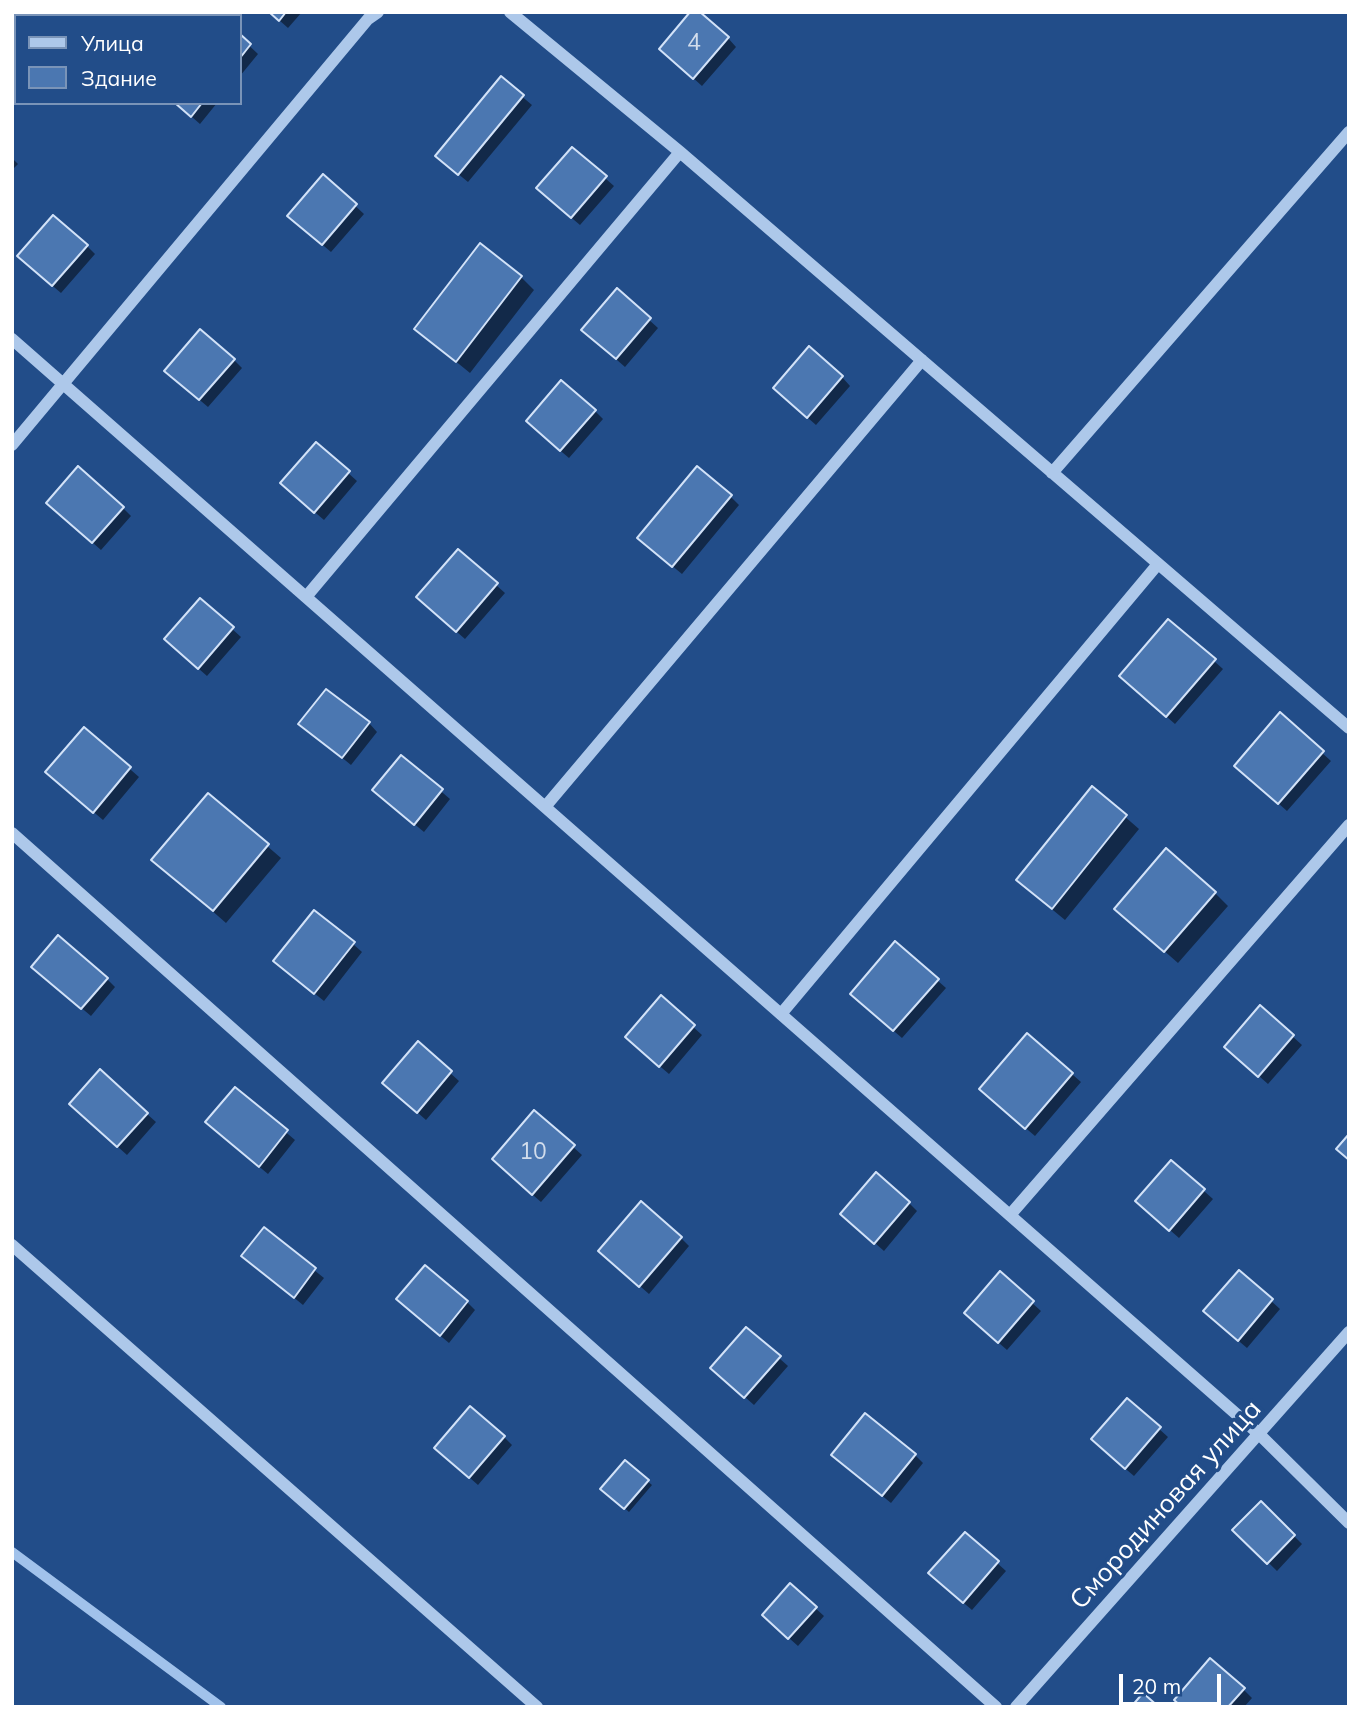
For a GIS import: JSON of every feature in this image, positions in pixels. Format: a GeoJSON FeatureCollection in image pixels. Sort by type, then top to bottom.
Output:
{"type":"FeatureCollection","features":[{"type":"Feature","properties":{"kind":"street"},"geometry":{"type":"LineString","coordinates":[[12,445],[368,19],[379,12]]}},
{"type":"Feature","properties":{"kind":"street"},"geometry":{"type":"LineString","coordinates":[[510,12],[680,152],[1349,728]]}},
{"type":"Feature","properties":{"kind":"street"},"geometry":{"type":"LineString","coordinates":[[1052,472],[1349,132]]}},
{"type":"Feature","properties":{"kind":"street"},"geometry":{"type":"LineString","coordinates":[[306,597],[680,152]]}},
{"type":"Feature","properties":{"kind":"street"},"geometry":{"type":"LineString","coordinates":[[12,339],[1259,1434],[1349,1522]]}},
{"type":"Feature","properties":{"kind":"street"},"geometry":{"type":"LineString","coordinates":[[545,807],[922,360]]}},
{"type":"Feature","properties":{"kind":"street"},"geometry":{"type":"LineString","coordinates":[[780,1014],[1158,564]]}},
{"type":"Feature","properties":{"kind":"street"},"geometry":{"type":"LineString","coordinates":[[1010,1215],[1349,825]]}},
{"type":"Feature","properties":{"kind":"street"},"geometry":{"type":"LineString","coordinates":[[12,833],[996,1707]]}},
{"type":"Feature","properties":{"kind":"street"},"geometry":{"type":"LineString","coordinates":[[12,1245],[537,1707]]}},
{"type":"Feature","properties":{"kind":"street","name":"Смородиновая улица"},"geometry":{"type":"LineString","coordinates":[[1016,1707],[1349,1332]]}},
{"type":"Feature","properties":{"kind":"building"},"geometry":{"type":"Polygon","coordinates":[[[269,12],[286,12],[279,21],[269,12]]]}},
{"type":"Feature","properties":{"kind":"building"},"geometry":{"type":"Polygon","coordinates":[[[690,12],[700,12],[729,37],[693,79],[659,49],[690,12]]]}},
{"type":"Feature","properties":{"kind":"building"},"geometry":{"type":"Polygon","coordinates":[[[242,36],[251,44],[242,55],[242,36]]]}},
{"type":"Feature","properties":{"kind":"building"},"geometry":{"type":"Polygon","coordinates":[[[501,76],[524,95],[458,175],[435,156],[501,76]]]}},
{"type":"Feature","properties":{"kind":"building"},"geometry":{"type":"Polygon","coordinates":[[[177,105],[200,105],[191,117],[177,105]]]}},
{"type":"Feature","properties":{"kind":"building"},"geometry":{"type":"Polygon","coordinates":[[[572,147],[607,176],[571,218],[536,188],[572,147]]]}},
{"type":"Feature","properties":{"kind":"building"},"geometry":{"type":"Polygon","coordinates":[[[323,174],[357,204],[322,245],[287,216],[323,174]]]}},
{"type":"Feature","properties":{"kind":"building"},"geometry":{"type":"Polygon","coordinates":[[[53,215],[88,245],[52,286],[17,256],[53,215]]]}},
{"type":"Feature","properties":{"kind":"building"},"geometry":{"type":"Polygon","coordinates":[[[480,243],[522,276],[456,362],[414,329],[480,243]]]}},
{"type":"Feature","properties":{"kind":"building"},"geometry":{"type":"Polygon","coordinates":[[[617,288],[651,318],[616,359],[581,330],[617,288]]]}},
{"type":"Feature","properties":{"kind":"building"},"geometry":{"type":"Polygon","coordinates":[[[200,329],[235,359],[199,400],[164,371],[200,329]]]}},
{"type":"Feature","properties":{"kind":"building"},"geometry":{"type":"Polygon","coordinates":[[[809,346],[843,376],[807,418],[773,388],[809,346]]]}},
{"type":"Feature","properties":{"kind":"building"},"geometry":{"type":"Polygon","coordinates":[[[561,380],[596,410],[560,451],[526,421],[561,380]]]}},
{"type":"Feature","properties":{"kind":"building"},"geometry":{"type":"Polygon","coordinates":[[[316,442],[350,471],[314,513],[280,483],[316,442]]]}},
{"type":"Feature","properties":{"kind":"building"},"geometry":{"type":"Polygon","coordinates":[[[78,466],[124,507],[92,543],[46,503],[78,466]]]}},
{"type":"Feature","properties":{"kind":"building"},"geometry":{"type":"Polygon","coordinates":[[[697,466],[732,495],[672,567],[637,538],[697,466]]]}},
{"type":"Feature","properties":{"kind":"building"},"geometry":{"type":"Polygon","coordinates":[[[458,549],[498,583],[456,632],[416,597],[458,549]]]}},
{"type":"Feature","properties":{"kind":"building"},"geometry":{"type":"Polygon","coordinates":[[[200,598],[234,627],[198,669],[164,639],[200,598]]]}},
{"type":"Feature","properties":{"kind":"building"},"geometry":{"type":"Polygon","coordinates":[[[1168,619],[1216,659],[1166,717],[1119,676],[1168,619]]]}},
{"type":"Feature","properties":{"kind":"building"},"geometry":{"type":"Polygon","coordinates":[[[326,689],[370,722],[342,758],[298,724],[326,689]]]}},
{"type":"Feature","properties":{"kind":"building"},"geometry":{"type":"Polygon","coordinates":[[[1280,712],[1324,751],[1278,804],[1234,766],[1280,712]]]}},
{"type":"Feature","properties":{"kind":"building"},"geometry":{"type":"Polygon","coordinates":[[[84,727],[131,767],[93,813],[45,772],[84,727]]]}},
{"type":"Feature","properties":{"kind":"building"},"geometry":{"type":"Polygon","coordinates":[[[401,755],[443,789],[414,825],[372,790],[401,755]]]}},
{"type":"Feature","properties":{"kind":"building"},"geometry":{"type":"Polygon","coordinates":[[[1092,786],[1127,815],[1052,909],[1016,880],[1092,786]]]}},
{"type":"Feature","properties":{"kind":"building"},"geometry":{"type":"Polygon","coordinates":[[[208,793],[269,844],[213,911],[151,860],[208,793]]]}},
{"type":"Feature","properties":{"kind":"building"},"geometry":{"type":"Polygon","coordinates":[[[1166,848],[1216,892],[1164,952],[1114,909],[1166,848]]]}},
{"type":"Feature","properties":{"kind":"building"},"geometry":{"type":"Polygon","coordinates":[[[314,910],[355,942],[314,994],[273,961],[314,910]]]}},
{"type":"Feature","properties":{"kind":"building"},"geometry":{"type":"Polygon","coordinates":[[[58,935],[108,978],[81,1009],[31,967],[58,935]]]}},
{"type":"Feature","properties":{"kind":"building"},"geometry":{"type":"Polygon","coordinates":[[[895,941],[939,979],[893,1031],[850,994],[895,941]]]}},
{"type":"Feature","properties":{"kind":"building"},"geometry":{"type":"Polygon","coordinates":[[[661,995],[695,1025],[659,1067],[625,1037],[661,995]]]}},
{"type":"Feature","properties":{"kind":"building"},"geometry":{"type":"Polygon","coordinates":[[[1260,1005],[1294,1035],[1258,1077],[1224,1047],[1260,1005]]]}},
{"type":"Feature","properties":{"kind":"building"},"geometry":{"type":"Polygon","coordinates":[[[1027,1033],[1073,1073],[1025,1129],[979,1089],[1027,1033]]]}},
{"type":"Feature","properties":{"kind":"building"},"geometry":{"type":"Polygon","coordinates":[[[418,1041],[452,1071],[417,1113],[382,1083],[418,1041]]]}},
{"type":"Feature","properties":{"kind":"building"},"geometry":{"type":"Polygon","coordinates":[[[100,1069],[148,1113],[117,1147],[69,1104],[100,1069]]]}},
{"type":"Feature","properties":{"kind":"building"},"geometry":{"type":"Polygon","coordinates":[[[235,1087],[288,1130],[259,1167],[205,1122],[235,1087]]]}},
{"type":"Feature","properties":{"kind":"building"},"geometry":{"type":"Polygon","coordinates":[[[534,1110],[575,1145],[532,1195],[492,1159],[534,1110]]]}},
{"type":"Feature","properties":{"kind":"building"},"geometry":{"type":"Polygon","coordinates":[[[1349,1134],[1349,1160],[1336,1149],[1349,1134]]]}},
{"type":"Feature","properties":{"kind":"building"},"geometry":{"type":"Polygon","coordinates":[[[1171,1160],[1205,1189],[1169,1231],[1135,1201],[1171,1160]]]}},
{"type":"Feature","properties":{"kind":"building"},"geometry":{"type":"Polygon","coordinates":[[[876,1172],[910,1202],[874,1244],[840,1214],[876,1172]]]}},
{"type":"Feature","properties":{"kind":"building"},"geometry":{"type":"Polygon","coordinates":[[[641,1201],[682,1237],[639,1287],[598,1251],[641,1201]]]}},
{"type":"Feature","properties":{"kind":"building"},"geometry":{"type":"Polygon","coordinates":[[[264,1227],[316,1268],[294,1298],[241,1256],[264,1227]]]}},
{"type":"Feature","properties":{"kind":"building"},"geometry":{"type":"Polygon","coordinates":[[[425,1265],[468,1301],[440,1336],[396,1299],[425,1265]]]}},
{"type":"Feature","properties":{"kind":"building"},"geometry":{"type":"Polygon","coordinates":[[[1239,1270],[1273,1299],[1238,1341],[1203,1311],[1239,1270]]]}},
{"type":"Feature","properties":{"kind":"building"},"geometry":{"type":"Polygon","coordinates":[[[1000,1271],[1034,1301],[998,1343],[964,1313],[1000,1271]]]}},
{"type":"Feature","properties":{"kind":"building"},"geometry":{"type":"Polygon","coordinates":[[[746,1327],[781,1356],[744,1398],[710,1368],[746,1327]]]}},
{"type":"Feature","properties":{"kind":"building"},"geometry":{"type":"Polygon","coordinates":[[[1127,1398],[1161,1427],[1125,1469],[1091,1439],[1127,1398]]]}},
{"type":"Feature","properties":{"kind":"building"},"geometry":{"type":"Polygon","coordinates":[[[470,1406],[505,1436],[469,1478],[434,1448],[470,1406]]]}},
{"type":"Feature","properties":{"kind":"building"},"geometry":{"type":"Polygon","coordinates":[[[865,1413],[916,1454],[882,1496],[831,1455],[865,1413]]]}},
{"type":"Feature","properties":{"kind":"building"},"geometry":{"type":"Polygon","coordinates":[[[625,1460],[649,1480],[624,1509],[600,1489],[625,1460]]]}},
{"type":"Feature","properties":{"kind":"building"},"geometry":{"type":"Polygon","coordinates":[[[1261,1501],[1295,1535],[1267,1564],[1232,1530],[1261,1501]]]}},
{"type":"Feature","properties":{"kind":"building"},"geometry":{"type":"Polygon","coordinates":[[[965,1532],[999,1561],[963,1603],[928,1573],[965,1532]]]}},
{"type":"Feature","properties":{"kind":"building"},"geometry":{"type":"Polygon","coordinates":[[[790,1583],[817,1607],[788,1639],[762,1615],[790,1583]]]}},
{"type":"Feature","properties":{"kind":"building"},"geometry":{"type":"Polygon","coordinates":[[[1210,1658],[1245,1688],[1228,1707],[1182,1707],[1174,1700],[1210,1658]]]}},
{"type":"Feature","properties":{"kind":"building"},"geometry":{"type":"Polygon","coordinates":[[[1143,1693],[1159,1707],[1131,1707],[1143,1693]]]}},
{"type":"Feature","properties":{"kind":"waterway"},"geometry":{"type":"LineString","coordinates":[[12,1552],[221,1707]]}}]}
